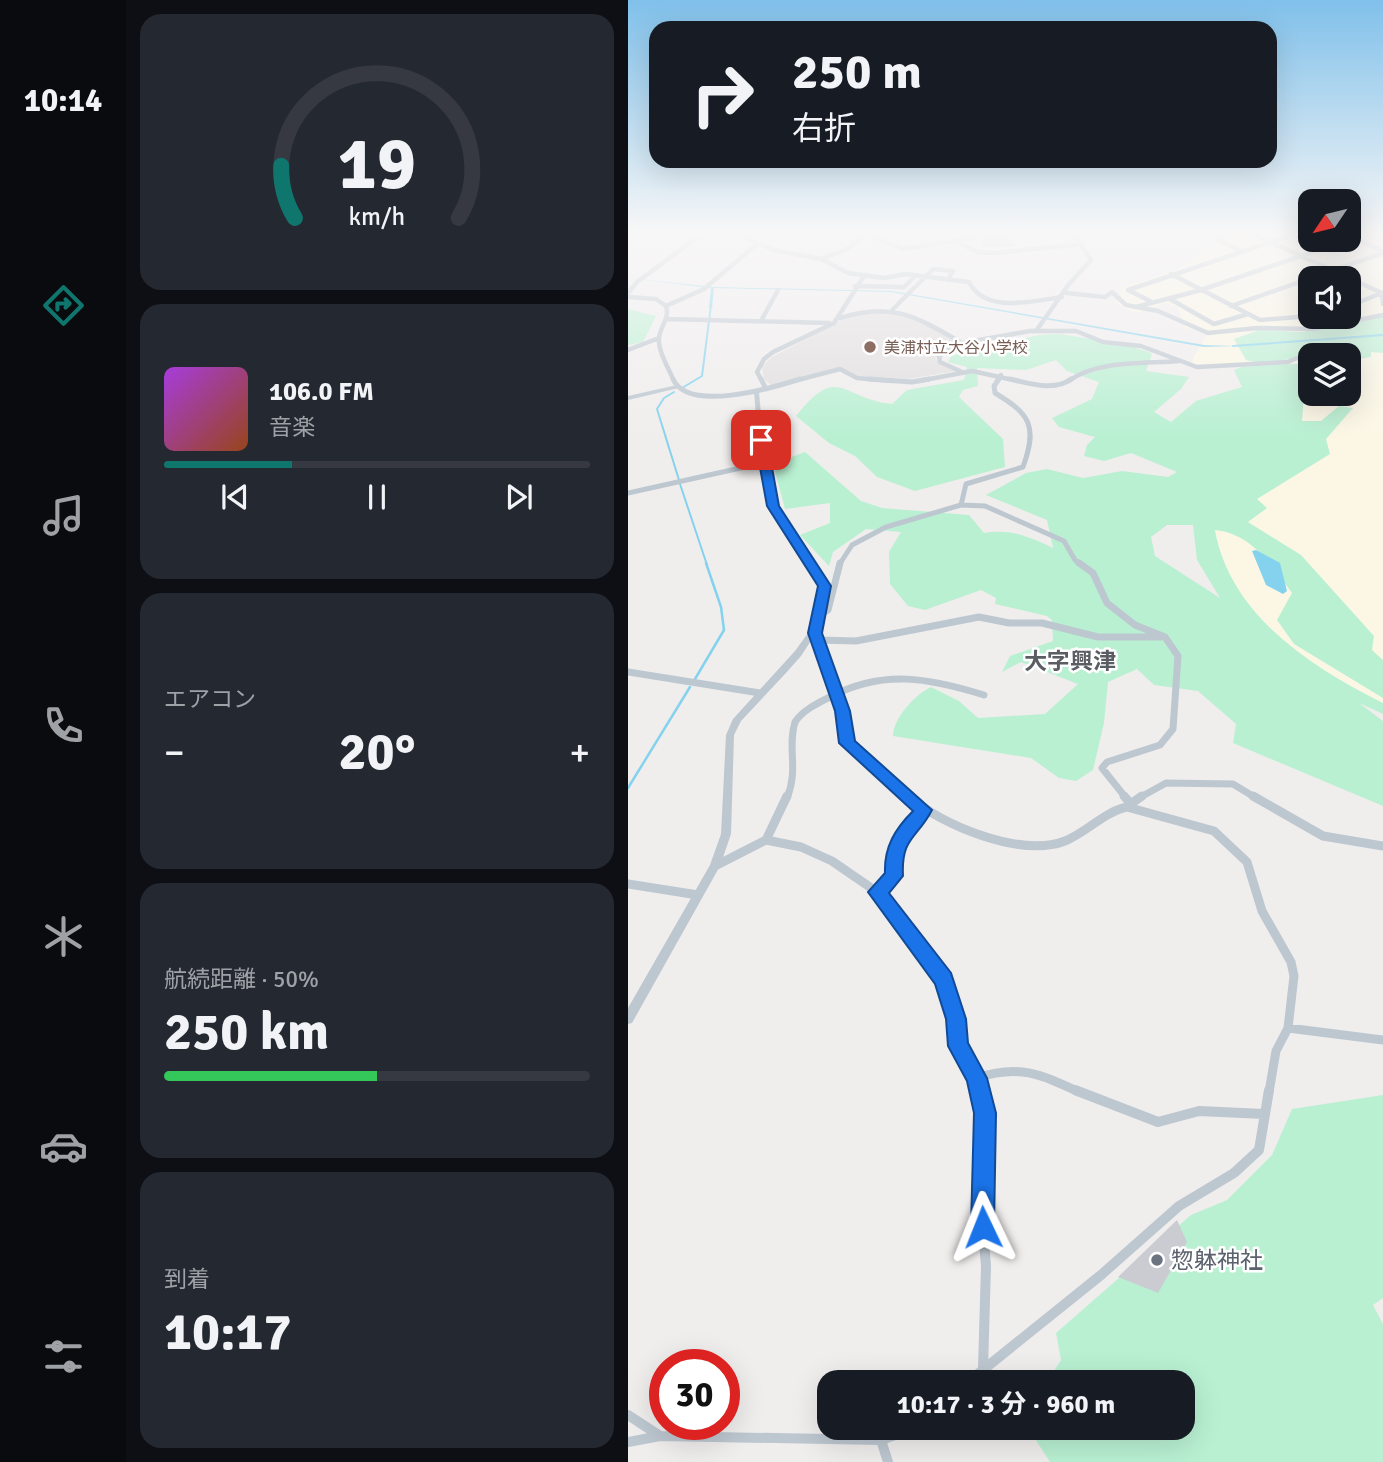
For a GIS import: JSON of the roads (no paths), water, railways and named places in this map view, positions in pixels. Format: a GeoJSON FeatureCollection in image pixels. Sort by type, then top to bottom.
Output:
{"type":"FeatureCollection","features":[{"type":"Feature","properties":{"kind":"street"},"geometry":{"type":"LineString","coordinates":[[661,302],[666,306]]}},
{"type":"Feature","properties":{"kind":"street"},"geometry":{"type":"LineString","coordinates":[[666,306],[674,302]]}},
{"type":"Feature","properties":{"kind":"street"},"geometry":{"type":"LineString","coordinates":[[761,321],[771,302]]}},
{"type":"Feature","properties":{"kind":"street"},"geometry":{"type":"LineString","coordinates":[[836,321],[846,302]]}},
{"type":"Feature","properties":{"kind":"street"},"geometry":{"type":"LineString","coordinates":[[893,309],[900,302]]}},
{"type":"Feature","properties":{"kind":"street"},"geometry":{"type":"LineString","coordinates":[[1036,331],[1058,302]]}},
{"type":"Feature","properties":{"kind":"street"},"geometry":{"type":"LineString","coordinates":[[1121,302],[1158,312],[1198,331],[1218,334],[1257,328],[1313,329],[1383,315]]}},
{"type":"Feature","properties":{"kind":"street"},"geometry":{"type":"LineString","coordinates":[[1135,307],[1147,302]]}},
{"type":"Feature","properties":{"kind":"street"},"geometry":{"type":"LineString","coordinates":[[1176,302],[1214,324],[1248,314]]}},
{"type":"Feature","properties":{"kind":"street"},"geometry":{"type":"LineString","coordinates":[[1224,302],[1270,321],[1288,315],[1298,315]]}},
{"type":"Feature","properties":{"kind":"street"},"geometry":{"type":"LineString","coordinates":[[1231,306],[1242,302]]}},
{"type":"Feature","properties":{"kind":"street"},"geometry":{"type":"LineString","coordinates":[[666,306],[666,319],[659,338],[663,358],[682,393],[698,396],[756,393],[840,369],[857,378],[912,382],[963,372],[1001,375],[1044,386],[1066,383],[1078,374],[1099,369],[1179,361]]}},
{"type":"Feature","properties":{"kind":"street"},"geometry":{"type":"LineString","coordinates":[[766,389],[757,372],[764,359],[862,310],[893,309],[912,314],[962,342]]}},
{"type":"Feature","properties":{"kind":"street"},"geometry":{"type":"LineString","coordinates":[[666,319],[836,321]]}},
{"type":"Feature","properties":{"kind":"street"},"geometry":{"type":"LineString","coordinates":[[963,372],[940,362],[939,356],[962,342],[1036,331],[1076,331],[1103,342],[1141,346],[1179,361],[1207,367],[1245,362],[1288,362],[1297,358]]}},
{"type":"Feature","properties":{"kind":"street"},"geometry":{"type":"LineString","coordinates":[[628,350],[659,338]]}},
{"type":"Feature","properties":{"kind":"street"},"geometry":{"type":"LineString","coordinates":[[961,505],[966,484],[1014,472],[1024,467],[1027,458],[1029,421],[1027,415],[995,393],[994,386],[1001,375]]}},
{"type":"Feature","properties":{"kind":"street"},"geometry":{"type":"LineString","coordinates":[[628,398],[677,387]]}},
{"type":"Feature","properties":{"kind":"street"},"geometry":{"type":"LineString","coordinates":[[756,393],[763,463],[773,506],[825,586],[816,637],[836,693],[847,743],[924,810],[966,832],[1015,842],[1053,845],[1069,839],[1118,808],[1129,805],[1153,788],[1166,783],[1233,784],[1323,836],[1383,846]]}},
{"type":"Feature","properties":{"kind":"street"},"geometry":{"type":"LineString","coordinates":[[628,493],[763,463]]}},
{"type":"Feature","properties":{"kind":"street"},"geometry":{"type":"LineString","coordinates":[[821,614],[828,610],[839,567],[852,545],[886,527],[961,505],[985,506],[1064,541],[1075,560],[1093,573],[1107,603],[1135,625],[1165,637],[1178,656],[1173,729],[1160,745],[1107,762],[1102,768],[1129,805],[1214,831],[1248,862],[1262,911],[1291,962],[1294,976],[1288,1028],[1276,1051],[1259,1150],[1234,1173],[1179,1206],[1101,1275],[983,1369]]}},
{"type":"Feature","properties":{"kind":"street"},"geometry":{"type":"LineString","coordinates":[[816,637],[856,641],[979,617],[1009,623],[1042,623],[1098,637],[1165,637]]}},
{"type":"Feature","properties":{"kind":"street"},"geometry":{"type":"LineString","coordinates":[[628,1019],[715,866],[726,834],[731,735],[737,719],[816,637]]}},
{"type":"Feature","properties":{"kind":"street"},"geometry":{"type":"LineString","coordinates":[[628,672],[760,693]]}},
{"type":"Feature","properties":{"kind":"street"},"geometry":{"type":"LineString","coordinates":[[766,840],[794,779],[792,729],[797,718],[836,693],[885,676],[923,676],[984,695]]}},
{"type":"Feature","properties":{"kind":"street"},"geometry":{"type":"LineString","coordinates":[[877,892],[894,876],[893,861],[901,834],[924,810]]}},
{"type":"Feature","properties":{"kind":"street"},"geometry":{"type":"LineString","coordinates":[[715,866],[766,840],[801,847],[832,861],[877,892],[944,980],[956,1019],[958,1046],[977,1078],[985,1113],[981,1208],[986,1266],[983,1369]]}},
{"type":"Feature","properties":{"kind":"street"},"geometry":{"type":"LineString","coordinates":[[628,884],[698,895]]}},
{"type":"Feature","properties":{"kind":"street"},"geometry":{"type":"LineString","coordinates":[[1288,1028],[1383,1040]]}},
{"type":"Feature","properties":{"kind":"street"},"geometry":{"type":"LineString","coordinates":[[977,1078],[995,1072],[1025,1070],[1113,1107],[1158,1122],[1199,1111],[1264,1114]]}},
{"type":"Feature","properties":{"kind":"street"},"geometry":{"type":"LineString","coordinates":[[628,1415],[649,1429]]}},
{"type":"Feature","properties":{"kind":"street"},"geometry":{"type":"LineString","coordinates":[[740,1437],[817,1439]]}},
{"type":"Feature","properties":{"kind":"street"},"geometry":{"type":"LineString","coordinates":[[628,1442],[649,1438]]}},
{"type":"Feature","properties":{"kind":"street"},"geometry":{"type":"LineString","coordinates":[[881,1440],[888,1462]]}},
{"type":"Feature","properties":{"kind":"water"},"geometry":{"type":"Polygon","coordinates":[[[949,302],[1204,345],[1236,346],[1204,347],[949,302]]]}},
{"type":"Feature","properties":{"kind":"water"},"geometry":{"type":"Polygon","coordinates":[[[1256,550],[1280,563],[1287,591],[1283,594],[1266,585],[1252,551],[1256,550]]]}},
{"type":"Feature","properties":{"kind":"waterway"},"geometry":{"type":"LineString","coordinates":[[682,388],[702,376],[711,305]]}},
{"type":"Feature","properties":{"kind":"waterway"},"geometry":{"type":"LineString","coordinates":[[1233,346],[1383,335]]}},
{"type":"Feature","properties":{"kind":"waterway"},"geometry":{"type":"LineString","coordinates":[[674,392],[664,398],[657,409],[679,480]]}},
{"type":"Feature","properties":{"kind":"waterway"},"geometry":{"type":"LineString","coordinates":[[680,484],[707,565]]}},
{"type":"Feature","properties":{"kind":"waterway"},"geometry":{"type":"LineString","coordinates":[[695,679],[724,630],[721,607],[706,563]]}},
{"type":"Feature","properties":{"kind":"waterway"},"geometry":{"type":"LineString","coordinates":[[628,788],[690,687]]}},
{"type":"Feature","properties":{"kind":"place","name":"美浦村立大谷小学校"},"geometry":{"type":"Point","coordinates":[870,347]}},
{"type":"Feature","properties":{"kind":"place","name":"惣躰神社"},"geometry":{"type":"Point","coordinates":[1157,1260]}},
{"type":"Feature","properties":{"kind":"district","name":"大字興津"},"geometry":{"type":"Point","coordinates":[1070,661]}}]}
